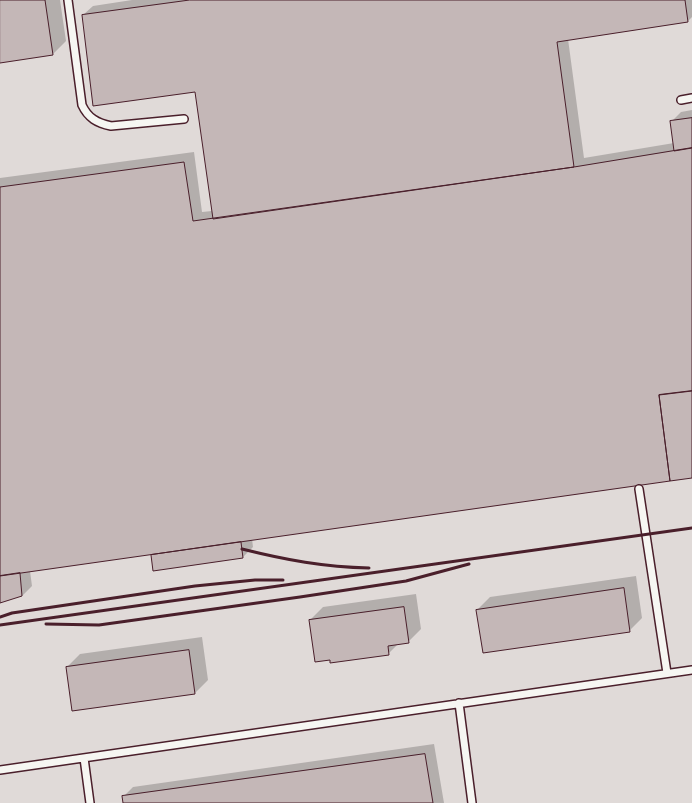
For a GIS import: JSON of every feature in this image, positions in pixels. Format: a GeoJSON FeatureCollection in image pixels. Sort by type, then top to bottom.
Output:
{"type":"FeatureCollection","features":[{"type":"Feature","properties":{"kind":"lane"},"geometry":{"type":"LineString","coordinates":[[68,0],[82,105],[91,119],[100,124],[111,126],[184,119]]}},
{"type":"Feature","properties":{"kind":"lane"},"geometry":{"type":"LineString","coordinates":[[681,100],[692,98]]}},
{"type":"Feature","properties":{"kind":"lane"},"geometry":{"type":"LineString","coordinates":[[639,489],[667,674]]}},
{"type":"Feature","properties":{"kind":"lane"},"geometry":{"type":"LineString","coordinates":[[0,770],[692,670]]}},
{"type":"Feature","properties":{"kind":"lane"},"geometry":{"type":"LineString","coordinates":[[459,703],[472,803]]}},
{"type":"Feature","properties":{"kind":"lane"},"geometry":{"type":"LineString","coordinates":[[84,758],[90,803]]}},
{"type":"Feature","properties":{"kind":"shaded area"},"geometry":{"type":"Polygon","coordinates":[[[0,0],[692,0],[692,803],[0,803],[0,0]]]}},
{"type":"Feature","properties":{"kind":"building"},"geometry":{"type":"Polygon","coordinates":[[[0,0],[45,0],[53,55],[0,63],[0,0]]]}},
{"type":"Feature","properties":{"kind":"building"},"geometry":{"type":"Polygon","coordinates":[[[190,0],[685,0],[688,22],[557,42],[574,167],[213,219],[195,92],[93,106],[82,15],[190,0]]]}},
{"type":"Feature","properties":{"kind":"building"},"geometry":{"type":"Polygon","coordinates":[[[692,118],[692,148],[674,151],[670,121],[692,118]]]}},
{"type":"Feature","properties":{"kind":"building"},"geometry":{"type":"Polygon","coordinates":[[[692,148],[692,391],[659,395],[670,481],[0,576],[0,187],[184,162],[193,221],[574,167],[692,148]]]}},
{"type":"Feature","properties":{"kind":"building"},"geometry":{"type":"Polygon","coordinates":[[[692,391],[692,478],[670,481],[659,395],[692,391]]]}},
{"type":"Feature","properties":{"kind":"building"},"geometry":{"type":"Polygon","coordinates":[[[241,542],[243,558],[153,571],[151,555],[241,542]]]}},
{"type":"Feature","properties":{"kind":"building"},"geometry":{"type":"Polygon","coordinates":[[[20,573],[22,596],[0,603],[0,576],[20,573]]]}},
{"type":"Feature","properties":{"kind":"building"},"geometry":{"type":"Polygon","coordinates":[[[624,588],[630,632],[483,653],[476,610],[624,588]]]}},
{"type":"Feature","properties":{"kind":"building"},"geometry":{"type":"Polygon","coordinates":[[[404,607],[409,643],[388,646],[389,655],[330,663],[330,660],[315,662],[309,620],[404,607]]]}},
{"type":"Feature","properties":{"kind":"building"},"geometry":{"type":"Polygon","coordinates":[[[189,650],[195,694],[72,711],[66,667],[189,650]]]}},
{"type":"Feature","properties":{"kind":"building"},"geometry":{"type":"Polygon","coordinates":[[[425,754],[433,803],[123,803],[122,796],[425,754]]]}},
{"type":"Feature","properties":{"kind":"railway"},"geometry":{"type":"LineString","coordinates":[[0,625],[692,528]]}},
{"type":"Feature","properties":{"kind":"railway"},"geometry":{"type":"LineString","coordinates":[[242,549],[305,562],[369,568]]}},
{"type":"Feature","properties":{"kind":"railway"},"geometry":{"type":"LineString","coordinates":[[46,624],[99,625],[300,597],[406,581],[469,564]]}},
{"type":"Feature","properties":{"kind":"railway"},"geometry":{"type":"LineString","coordinates":[[0,617],[12,613],[195,586],[255,580],[283,580]]}}]}
